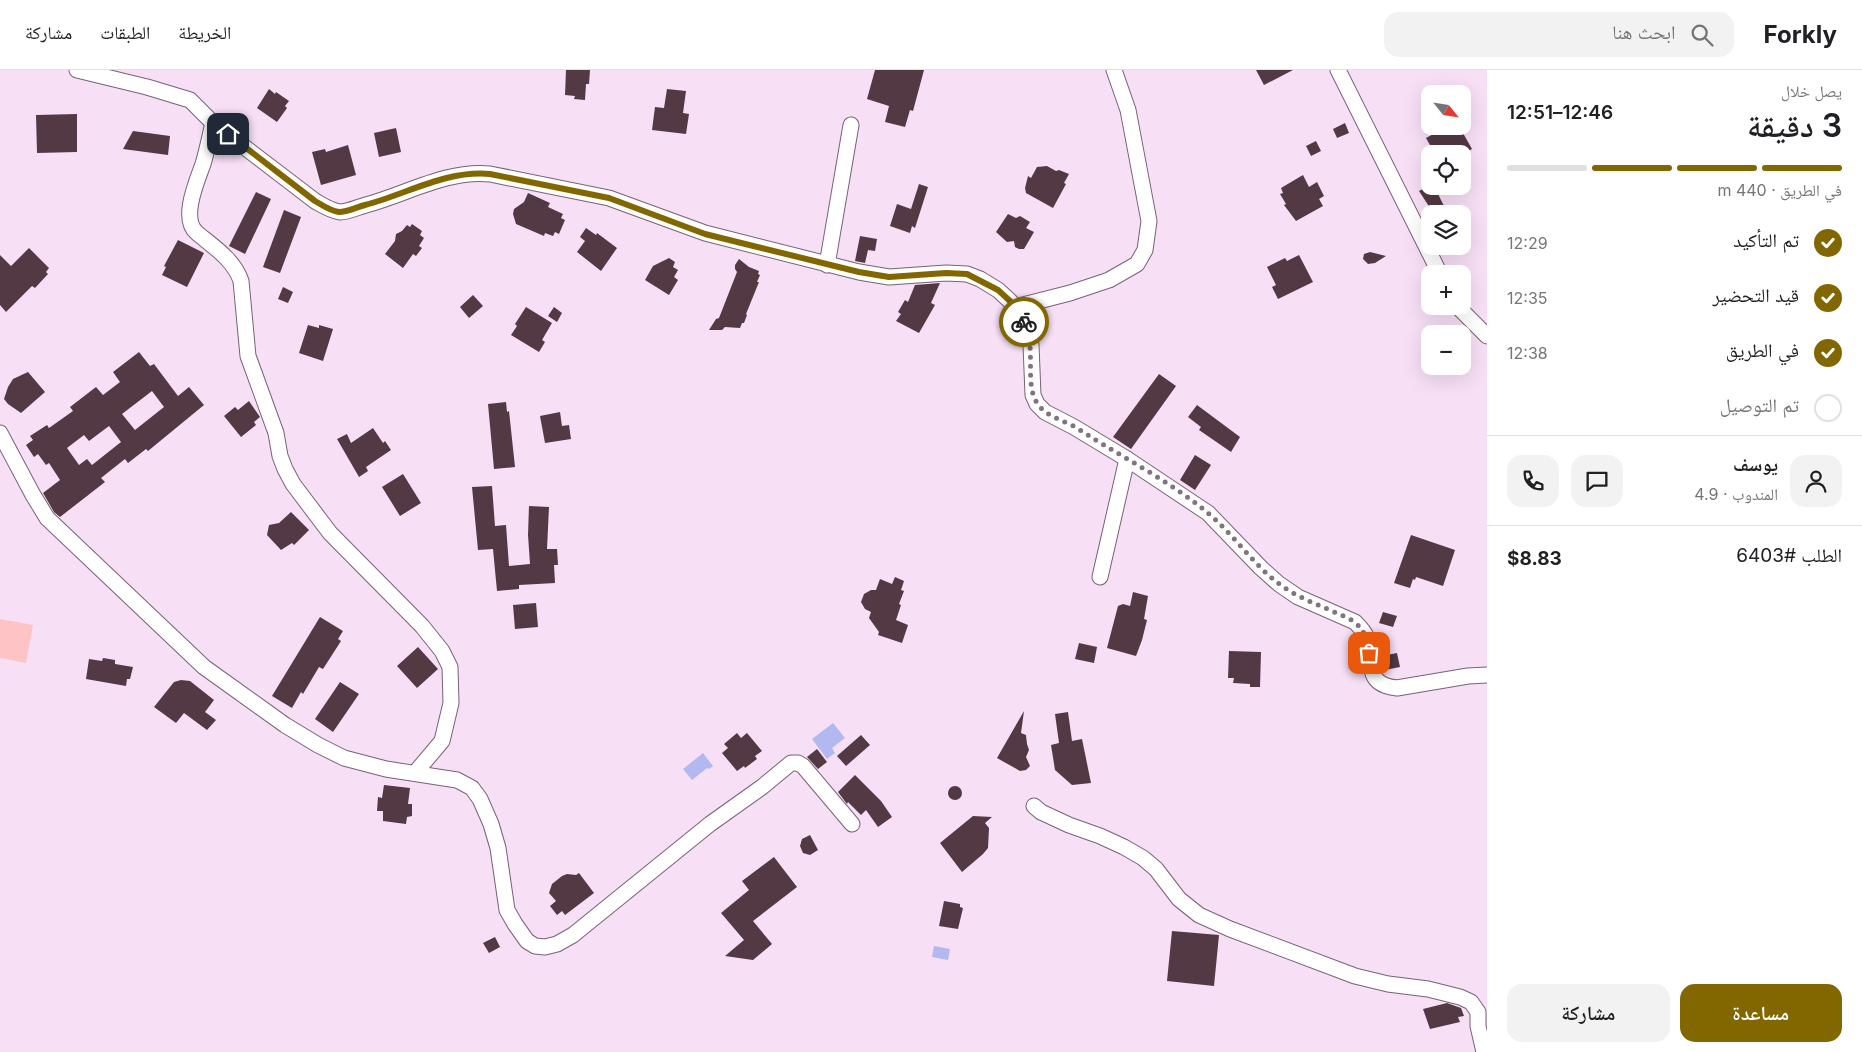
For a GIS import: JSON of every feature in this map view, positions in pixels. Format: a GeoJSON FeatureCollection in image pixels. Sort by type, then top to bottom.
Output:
{"type":"FeatureCollection","features":[{"type":"Feature","properties":{"kind":"street"},"geometry":{"type":"LineString","coordinates":[[77,70],[147,87],[190,100],[213,122],[315,201],[329,209],[340,212],[397,196],[454,176],[473,173],[609,198],[705,234],[827,265],[889,277],[946,273],[967,274],[998,290],[1015,307],[1028,330],[1031,345],[1032,386],[1037,404],[1045,412],[1127,459],[1208,513],[1261,568],[1298,597],[1355,622],[1363,629],[1368,639],[1373,676],[1386,687],[1397,688],[1468,676],[1487,675]]}},
{"type":"Feature","properties":{"kind":"street"},"geometry":{"type":"LineString","coordinates":[[1015,307],[1070,293],[1109,280],[1137,264],[1145,250],[1147,212],[1128,110],[1114,70]]}},
{"type":"Feature","properties":{"kind":"street"},"geometry":{"type":"LineString","coordinates":[[1338,70],[1436,265]]}},
{"type":"Feature","properties":{"kind":"street"},"geometry":{"type":"LineString","coordinates":[[213,122],[203,163],[194,186],[190,208],[191,223],[196,232],[211,243],[238,272],[241,281],[248,356],[276,432],[280,456],[285,469],[293,484],[330,533],[422,626],[442,651],[450,667],[451,703],[442,741],[415,773]]}},
{"type":"Feature","properties":{"kind":"street"},"geometry":{"type":"LineString","coordinates":[[827,265],[851,125]]}},
{"type":"Feature","properties":{"kind":"street"},"geometry":{"type":"LineString","coordinates":[[1466,315],[1487,336]]}},
{"type":"Feature","properties":{"kind":"street"},"geometry":{"type":"LineString","coordinates":[[0,433],[47,518],[204,667],[285,726],[344,758],[386,769],[457,780],[472,788],[491,824],[498,848],[507,910],[527,941],[535,946],[545,947],[557,944],[573,935],[710,824],[762,787],[791,763],[798,763],[803,766],[852,824]]}},
{"type":"Feature","properties":{"kind":"street"},"geometry":{"type":"LineString","coordinates":[[1100,577],[1127,459]]}},
{"type":"Feature","properties":{"kind":"street"},"geometry":{"type":"LineString","coordinates":[[1034,806],[1041,812],[1100,836],[1143,858],[1156,869],[1179,899],[1199,915],[1355,976],[1388,984],[1428,989],[1460,997],[1471,1002],[1478,1012],[1478,1026],[1484,1052]]}},
{"type":"Feature","properties":{"kind":"shaded area"},"geometry":{"type":"Polygon","coordinates":[[[0,619],[33,625],[26,663],[0,658],[0,619]]]}},
{"type":"Feature","properties":{"kind":"water"},"geometry":{"type":"Polygon","coordinates":[[[833,723],[845,738],[832,748],[835,753],[827,759],[812,739],[833,723]]]}},
{"type":"Feature","properties":{"kind":"water"},"geometry":{"type":"Polygon","coordinates":[[[703,753],[713,766],[709,769],[707,768],[692,780],[683,769],[703,753]]]}},
{"type":"Feature","properties":{"kind":"water"},"geometry":{"type":"Polygon","coordinates":[[[934,946],[950,949],[948,960],[932,957],[934,946]]]}},
{"type":"Feature","properties":{"kind":"building"},"geometry":{"type":"Polygon","coordinates":[[[566,70],[590,70],[589,84],[586,84],[585,100],[574,99],[575,96],[565,95],[566,70]]]}},
{"type":"Feature","properties":{"kind":"building"},"geometry":{"type":"Polygon","coordinates":[[[875,70],[924,70],[913,111],[910,110],[905,127],[885,122],[889,106],[867,99],[875,70]]]}},
{"type":"Feature","properties":{"kind":"building"},"geometry":{"type":"Polygon","coordinates":[[[1256,70],[1293,70],[1264,85],[1256,70]]]}},
{"type":"Feature","properties":{"kind":"building"},"geometry":{"type":"Polygon","coordinates":[[[269,89],[289,101],[285,106],[287,108],[277,122],[257,108],[269,89]]]}},
{"type":"Feature","properties":{"kind":"building"},"geometry":{"type":"Polygon","coordinates":[[[667,89],[686,91],[683,113],[689,114],[686,134],[652,130],[655,107],[664,108],[667,89]]]}},
{"type":"Feature","properties":{"kind":"building"},"geometry":{"type":"Polygon","coordinates":[[[77,114],[77,152],[37,153],[36,115],[77,114]]]}},
{"type":"Feature","properties":{"kind":"building"},"geometry":{"type":"Polygon","coordinates":[[[1345,123],[1349,133],[1337,138],[1333,129],[1345,123]]]}},
{"type":"Feature","properties":{"kind":"building"},"geometry":{"type":"Polygon","coordinates":[[[396,128],[401,152],[379,157],[374,133],[396,128]]]}},
{"type":"Feature","properties":{"kind":"building"},"geometry":{"type":"Polygon","coordinates":[[[133,131],[170,136],[168,155],[123,149],[133,131]]]}},
{"type":"Feature","properties":{"kind":"building"},"geometry":{"type":"Polygon","coordinates":[[[1432,135],[1464,135],[1470,145],[1430,145],[1426,138],[1432,135]]]}},
{"type":"Feature","properties":{"kind":"building"},"geometry":{"type":"Polygon","coordinates":[[[1316,141],[1321,151],[1311,156],[1306,146],[1316,141]]]}},
{"type":"Feature","properties":{"kind":"building"},"geometry":{"type":"Polygon","coordinates":[[[348,145],[356,175],[321,185],[312,152],[325,149],[326,152],[348,145]]]}},
{"type":"Feature","properties":{"kind":"building"},"geometry":{"type":"Polygon","coordinates":[[[1047,166],[1056,171],[1059,170],[1069,174],[1064,183],[1066,184],[1053,208],[1026,193],[1025,188],[1028,176],[1031,178],[1037,167],[1047,166]]]}},
{"type":"Feature","properties":{"kind":"building"},"geometry":{"type":"Polygon","coordinates":[[[1303,175],[1309,187],[1317,182],[1324,196],[1319,199],[1323,206],[1296,221],[1284,205],[1286,204],[1280,194],[1283,193],[1281,188],[1303,175]]]}},
{"type":"Feature","properties":{"kind":"building"},"geometry":{"type":"Polygon","coordinates":[[[919,184],[928,187],[915,228],[912,226],[910,233],[890,226],[897,204],[911,209],[919,184]]]}},
{"type":"Feature","properties":{"kind":"building"},"geometry":{"type":"Polygon","coordinates":[[[256,192],[271,199],[245,254],[229,246],[256,192]]]}},
{"type":"Feature","properties":{"kind":"building"},"geometry":{"type":"Polygon","coordinates":[[[528,193],[550,203],[548,207],[563,214],[561,218],[565,220],[559,234],[555,232],[553,236],[545,233],[544,236],[516,224],[513,214],[514,209],[524,202],[528,193]]]}},
{"type":"Feature","properties":{"kind":"building"},"geometry":{"type":"Polygon","coordinates":[[[1422,195],[1438,195],[1444,205],[1428,205],[1422,195]]]}},
{"type":"Feature","properties":{"kind":"building"},"geometry":{"type":"Polygon","coordinates":[[[284,210],[301,217],[280,273],[263,267],[284,210]]]}},
{"type":"Feature","properties":{"kind":"building"},"geometry":{"type":"Polygon","coordinates":[[[1008,214],[1016,218],[1020,216],[1030,222],[1026,228],[1034,232],[1024,249],[1015,247],[1014,241],[1007,242],[996,232],[1008,214]]]}},
{"type":"Feature","properties":{"kind":"building"},"geometry":{"type":"Polygon","coordinates":[[[412,224],[422,231],[420,235],[424,238],[419,246],[422,248],[416,256],[413,254],[403,268],[385,254],[395,241],[396,234],[407,225],[410,227],[412,224]]]}},
{"type":"Feature","properties":{"kind":"building"},"geometry":{"type":"Polygon","coordinates":[[[586,228],[596,235],[597,233],[617,248],[601,271],[577,252],[585,241],[580,237],[586,228]]]}},
{"type":"Feature","properties":{"kind":"building"},"geometry":{"type":"Polygon","coordinates":[[[860,236],[877,239],[875,251],[868,250],[865,263],[855,261],[860,236]]]}},
{"type":"Feature","properties":{"kind":"building"},"geometry":{"type":"Polygon","coordinates":[[[178,240],[204,253],[187,287],[162,275],[166,267],[164,266],[178,240]]]}},
{"type":"Feature","properties":{"kind":"building"},"geometry":{"type":"Polygon","coordinates":[[[29,248],[49,268],[46,272],[48,274],[35,288],[32,286],[6,312],[0,305],[0,255],[11,266],[29,248]]]}},
{"type":"Feature","properties":{"kind":"building"},"geometry":{"type":"Polygon","coordinates":[[[1370,252],[1386,256],[1375,263],[1368,264],[1363,259],[1364,254],[1370,252]]]}},
{"type":"Feature","properties":{"kind":"building"},"geometry":{"type":"Polygon","coordinates":[[[1299,255],[1313,282],[1278,299],[1272,287],[1276,285],[1267,267],[1285,258],[1287,261],[1299,255]]]}},
{"type":"Feature","properties":{"kind":"building"},"geometry":{"type":"Polygon","coordinates":[[[669,258],[675,262],[673,267],[678,270],[674,277],[678,280],[669,295],[645,280],[653,266],[669,258]]]}},
{"type":"Feature","properties":{"kind":"building"},"geometry":{"type":"Polygon","coordinates":[[[739,259],[749,267],[759,271],[758,274],[760,275],[744,323],[742,323],[740,328],[725,327],[722,330],[709,330],[716,319],[719,318],[737,272],[735,265],[739,259]]]}},
{"type":"Feature","properties":{"kind":"building"},"geometry":{"type":"Polygon","coordinates":[[[940,283],[931,303],[935,305],[919,333],[896,321],[901,314],[898,312],[905,300],[908,302],[915,285],[940,283]]]}},
{"type":"Feature","properties":{"kind":"building"},"geometry":{"type":"Polygon","coordinates":[[[283,287],[293,292],[288,303],[278,299],[283,287]]]}},
{"type":"Feature","properties":{"kind":"building"},"geometry":{"type":"Polygon","coordinates":[[[473,295],[483,306],[469,318],[460,307],[473,295]]]}},
{"type":"Feature","properties":{"kind":"building"},"geometry":{"type":"Polygon","coordinates":[[[526,307],[552,323],[542,340],[545,342],[539,352],[511,335],[517,326],[515,324],[526,307]]]}},
{"type":"Feature","properties":{"kind":"building"},"geometry":{"type":"Polygon","coordinates":[[[554,307],[562,313],[557,322],[548,316],[554,307]]]}},
{"type":"Feature","properties":{"kind":"building"},"geometry":{"type":"Polygon","coordinates":[[[308,325],[319,328],[319,325],[333,329],[323,361],[299,353],[308,325]]]}},
{"type":"Feature","properties":{"kind":"building"},"geometry":{"type":"Polygon","coordinates":[[[139,352],[150,366],[154,364],[178,396],[189,387],[204,405],[148,451],[146,449],[128,463],[125,459],[101,478],[105,482],[60,517],[54,512],[43,493],[60,480],[49,463],[46,465],[38,454],[34,457],[26,445],[33,440],[30,436],[47,425],[49,428],[73,411],[70,407],[96,387],[103,395],[120,382],[113,372],[139,352]],[[152,391],[122,414],[135,430],[164,407],[152,391]],[[109,426],[89,441],[84,435],[67,448],[79,465],[87,459],[92,465],[121,442],[109,426]]]}},
{"type":"Feature","properties":{"kind":"building"},"geometry":{"type":"Polygon","coordinates":[[[28,372],[45,392],[21,413],[4,399],[13,379],[28,372]]]}},
{"type":"Feature","properties":{"kind":"building"},"geometry":{"type":"Polygon","coordinates":[[[1159,374],[1176,386],[1131,449],[1113,437],[1159,374]]]}},
{"type":"Feature","properties":{"kind":"building"},"geometry":{"type":"Polygon","coordinates":[[[249,401],[260,417],[254,422],[256,425],[241,437],[224,416],[235,407],[238,410],[249,401]]]}},
{"type":"Feature","properties":{"kind":"building"},"geometry":{"type":"Polygon","coordinates":[[[506,402],[507,412],[509,411],[515,467],[494,469],[488,404],[506,402]]]}},
{"type":"Feature","properties":{"kind":"building"},"geometry":{"type":"Polygon","coordinates":[[[1197,405],[1240,437],[1231,452],[1199,430],[1201,427],[1188,417],[1197,405]]]}},
{"type":"Feature","properties":{"kind":"building"},"geometry":{"type":"Polygon","coordinates":[[[560,412],[562,426],[569,425],[571,439],[545,443],[540,416],[560,412]]]}},
{"type":"Feature","properties":{"kind":"building"},"geometry":{"type":"Polygon","coordinates":[[[373,428],[383,443],[385,441],[391,450],[366,467],[368,471],[359,477],[337,439],[347,434],[351,443],[373,428]]]}},
{"type":"Feature","properties":{"kind":"building"},"geometry":{"type":"Polygon","coordinates":[[[1195,455],[1211,465],[1195,490],[1180,480],[1195,455]]]}},
{"type":"Feature","properties":{"kind":"building"},"geometry":{"type":"Polygon","coordinates":[[[403,474],[421,503],[400,516],[382,487],[403,474]]]}},
{"type":"Feature","properties":{"kind":"building"},"geometry":{"type":"Polygon","coordinates":[[[492,486],[495,526],[506,525],[509,566],[530,564],[529,506],[549,507],[547,549],[557,549],[558,565],[554,565],[555,583],[519,585],[519,589],[497,591],[493,549],[478,550],[472,487],[492,486]]]}},
{"type":"Feature","properties":{"kind":"building"},"geometry":{"type":"Polygon","coordinates":[[[291,512],[309,530],[294,545],[292,543],[281,550],[267,535],[269,525],[279,523],[291,512]]]}},
{"type":"Feature","properties":{"kind":"building"},"geometry":{"type":"Polygon","coordinates":[[[1411,535],[1455,550],[1443,586],[1416,577],[1415,580],[1413,579],[1410,588],[1394,583],[1411,535]]]}},
{"type":"Feature","properties":{"kind":"building"},"geometry":{"type":"Polygon","coordinates":[[[895,577],[904,581],[901,590],[904,591],[896,620],[908,625],[902,643],[878,635],[879,632],[869,618],[871,612],[865,609],[861,602],[864,594],[871,590],[876,590],[880,579],[892,584],[895,577]]]}},
{"type":"Feature","properties":{"kind":"building"},"geometry":{"type":"Polygon","coordinates":[[[1133,592],[1148,596],[1144,619],[1147,620],[1136,656],[1107,648],[1118,606],[1123,604],[1130,606],[1133,592]]]}},
{"type":"Feature","properties":{"kind":"building"},"geometry":{"type":"Polygon","coordinates":[[[536,603],[538,627],[515,629],[513,605],[536,603]]]}},
{"type":"Feature","properties":{"kind":"building"},"geometry":{"type":"Polygon","coordinates":[[[1383,612],[1397,616],[1393,627],[1379,623],[1383,612]]]}},
{"type":"Feature","properties":{"kind":"building"},"geometry":{"type":"Polygon","coordinates":[[[320,617],[343,631],[338,639],[341,641],[323,669],[319,667],[292,708],[272,696],[320,617]]]}},
{"type":"Feature","properties":{"kind":"building"},"geometry":{"type":"Polygon","coordinates":[[[1079,643],[1097,647],[1094,663],[1075,659],[1079,643]]]}},
{"type":"Feature","properties":{"kind":"building"},"geometry":{"type":"Polygon","coordinates":[[[418,647],[438,669],[417,688],[397,666],[418,647]]]}},
{"type":"Feature","properties":{"kind":"building"},"geometry":{"type":"Polygon","coordinates":[[[1229,651],[1261,652],[1260,687],[1250,687],[1250,684],[1233,683],[1234,678],[1228,678],[1229,651]]]}},
{"type":"Feature","properties":{"kind":"building"},"geometry":{"type":"Polygon","coordinates":[[[1397,653],[1400,667],[1385,670],[1382,656],[1397,653]]]}},
{"type":"Feature","properties":{"kind":"building"},"geometry":{"type":"Polygon","coordinates":[[[103,658],[115,660],[115,664],[133,667],[126,686],[86,679],[89,659],[102,661],[103,658]]]}},
{"type":"Feature","properties":{"kind":"building"},"geometry":{"type":"Polygon","coordinates":[[[181,680],[190,681],[214,700],[205,712],[216,720],[207,730],[184,713],[176,723],[154,707],[174,682],[181,680]]]}},
{"type":"Feature","properties":{"kind":"building"},"geometry":{"type":"Polygon","coordinates":[[[340,682],[359,694],[333,732],[315,719],[340,682]]]}},
{"type":"Feature","properties":{"kind":"building"},"geometry":{"type":"Polygon","coordinates":[[[1024,711],[1021,733],[1026,735],[1029,750],[1026,757],[1030,766],[1026,770],[1020,771],[997,758],[1024,711]]]}},
{"type":"Feature","properties":{"kind":"building"},"geometry":{"type":"Polygon","coordinates":[[[1068,712],[1072,741],[1082,739],[1091,783],[1072,785],[1055,770],[1051,745],[1059,743],[1055,714],[1068,712]]]}},
{"type":"Feature","properties":{"kind":"building"},"geometry":{"type":"Polygon","coordinates":[[[737,733],[741,738],[747,733],[762,751],[755,756],[757,759],[745,768],[744,766],[737,771],[722,753],[728,748],[724,744],[737,733]]]}},
{"type":"Feature","properties":{"kind":"building"},"geometry":{"type":"Polygon","coordinates":[[[861,735],[870,745],[846,766],[837,756],[861,735]]]}},
{"type":"Feature","properties":{"kind":"building"},"geometry":{"type":"Polygon","coordinates":[[[817,749],[827,762],[818,769],[807,757],[817,749]]]}},
{"type":"Feature","properties":{"kind":"building"},"geometry":{"type":"Polygon","coordinates":[[[855,775],[881,801],[892,817],[878,827],[866,810],[861,815],[848,802],[847,804],[838,792],[855,775]]]}},
{"type":"Feature","properties":{"kind":"building"},"geometry":{"type":"Polygon","coordinates":[[[384,785],[410,788],[408,804],[412,804],[412,816],[407,817],[406,824],[383,821],[383,811],[377,811],[378,797],[382,798],[384,785]]]}},
{"type":"Feature","properties":{"kind":"building"},"geometry":{"type":"Polygon","coordinates":[[[955,786],[960,788],[962,793],[960,798],[955,800],[950,798],[948,793],[950,788],[955,786]]]}},
{"type":"Feature","properties":{"kind":"building"},"geometry":{"type":"Polygon","coordinates":[[[973,816],[992,817],[985,823],[989,828],[988,848],[962,872],[940,843],[973,816]]]}},
{"type":"Feature","properties":{"kind":"building"},"geometry":{"type":"Polygon","coordinates":[[[810,835],[818,850],[810,855],[803,853],[800,846],[802,839],[810,835]]]}},
{"type":"Feature","properties":{"kind":"building"},"geometry":{"type":"Polygon","coordinates":[[[774,857],[797,887],[753,921],[772,944],[753,960],[725,956],[744,940],[721,913],[749,890],[742,881],[774,857]]]}},
{"type":"Feature","properties":{"kind":"building"},"geometry":{"type":"Polygon","coordinates":[[[579,873],[594,893],[565,915],[562,911],[557,915],[550,906],[556,901],[549,893],[552,884],[562,876],[579,873]]]}},
{"type":"Feature","properties":{"kind":"building"},"geometry":{"type":"Polygon","coordinates":[[[944,901],[960,904],[960,907],[963,908],[958,929],[939,926],[944,901]]]}},
{"type":"Feature","properties":{"kind":"building"},"geometry":{"type":"Polygon","coordinates":[[[1172,931],[1219,935],[1214,986],[1167,981],[1172,931]]]}},
{"type":"Feature","properties":{"kind":"building"},"geometry":{"type":"Polygon","coordinates":[[[495,937],[500,947],[489,953],[483,943],[495,937]]]}},
{"type":"Feature","properties":{"kind":"building"},"geometry":{"type":"Polygon","coordinates":[[[1447,1003],[1461,1008],[1464,1016],[1458,1017],[1460,1022],[1430,1029],[1423,1009],[1447,1003]]]}},
{"type":"Feature","properties":{"kind":"way so far"},"geometry":{"type":"LineString","coordinates":[[1024,322],[1031,345],[1033,395],[1037,404],[1045,412],[1127,459],[1208,513],[1261,568],[1298,597],[1355,622],[1363,629],[1368,639],[1369,653]]}},
{"type":"Feature","properties":{"kind":"route"},"geometry":{"type":"LineString","coordinates":[[228,134],[315,201],[329,209],[340,212],[397,196],[426,184],[454,176],[473,173],[490,174],[609,198],[705,234],[859,272],[889,277],[946,273],[967,274],[980,279],[998,290],[1010,301],[1024,322]]}}]}
